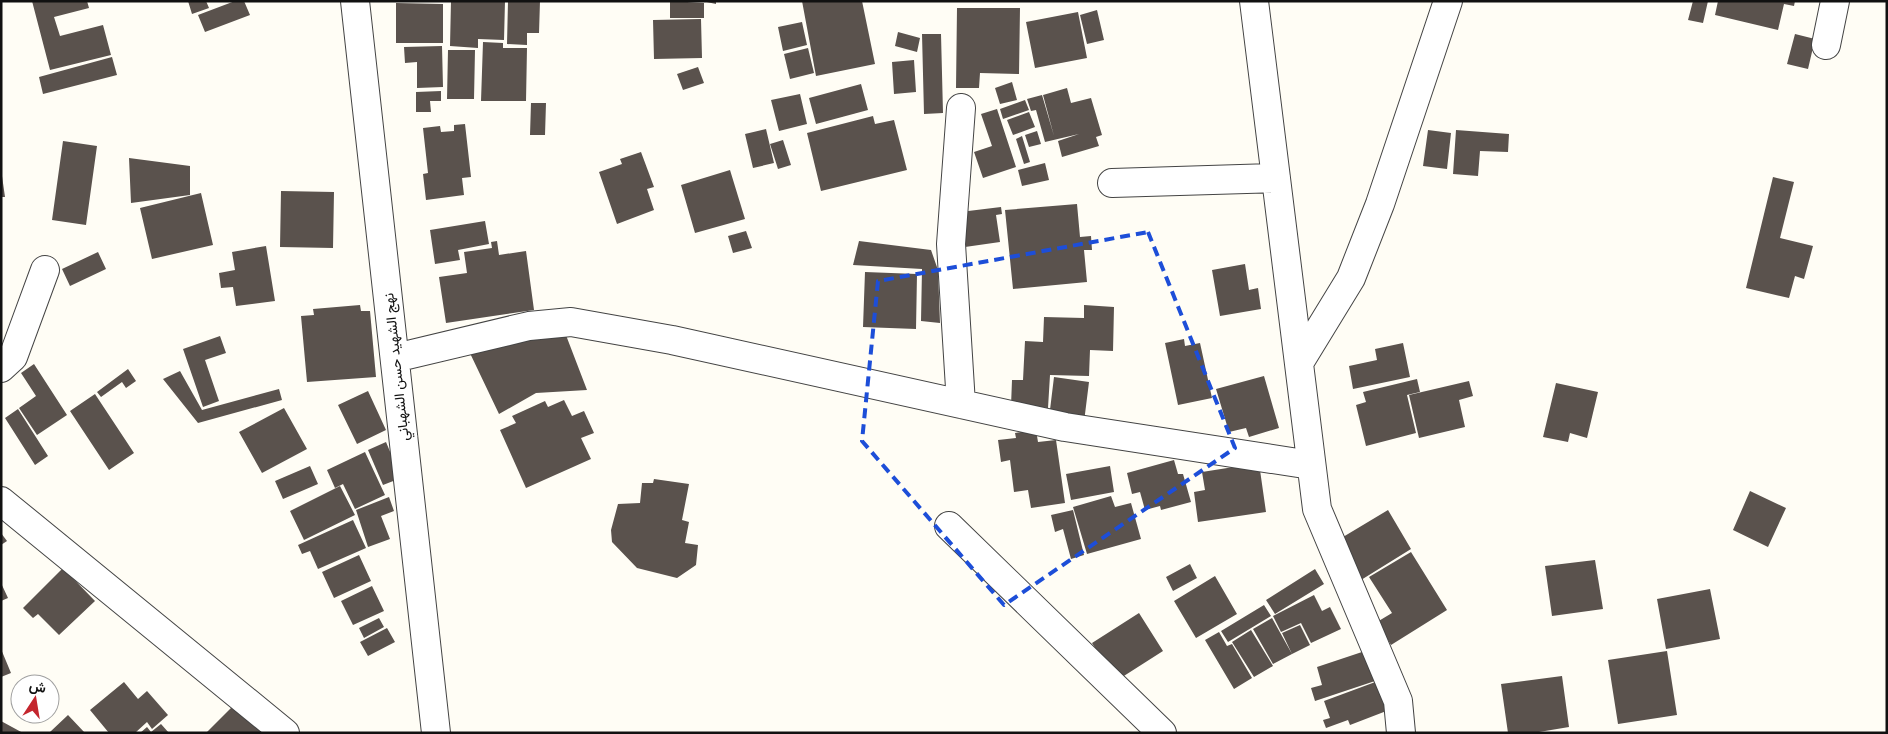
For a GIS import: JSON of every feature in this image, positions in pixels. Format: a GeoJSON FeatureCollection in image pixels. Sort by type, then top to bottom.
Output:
{"type":"FeatureCollection","features":[{"type":"Feature","properties":{"kind":"street","name":"نهج الشهيد حسن الشهباني"},"geometry":{"type":"LineString","coordinates":[[355,1],[436,733]]}},
{"type":"Feature","properties":{"kind":"street"},"geometry":{"type":"LineString","coordinates":[[1254,1],[1317,509],[1398,701],[1401,733]]}},
{"type":"Feature","properties":{"kind":"street"},"geometry":{"type":"LineString","coordinates":[[1299,363],[1351,278],[1380,204],[1448,1]]}},
{"type":"Feature","properties":{"kind":"street"},"geometry":{"type":"LineString","coordinates":[[1826,45],[1835,1]]}},
{"type":"Feature","properties":{"kind":"street"},"geometry":{"type":"LineString","coordinates":[[961,108],[951,244],[961,404]]}},
{"type":"Feature","properties":{"kind":"street"},"geometry":{"type":"LineString","coordinates":[[1112,183],[1276,178]]}},
{"type":"Feature","properties":{"kind":"street"},"geometry":{"type":"LineString","coordinates":[[1,368],[14,356],[44,270]]}},
{"type":"Feature","properties":{"kind":"street"},"geometry":{"type":"LineString","coordinates":[[395,358],[529,326],[571,322],[672,340],[1066,427],[1311,465]]}},
{"type":"Feature","properties":{"kind":"street"},"geometry":{"type":"LineString","coordinates":[[1,501],[286,733]]}},
{"type":"Feature","properties":{"kind":"street"},"geometry":{"type":"LineString","coordinates":[[949,526],[1162,733]]}},
{"type":"Feature","properties":{"kind":"highlighted area"},"geometry":{"type":"Polygon","coordinates":[[[1148,232],[1235,448],[1004,605],[862,441],[878,281],[1148,232]]]}},
{"type":"Feature","properties":{"kind":"building"},"geometry":{"type":"Polygon","coordinates":[[[32,1],[87,1],[89,8],[54,17],[60,36],[103,25],[111,55],[50,70],[32,1]]]}},
{"type":"Feature","properties":{"kind":"building"},"geometry":{"type":"Polygon","coordinates":[[[188,1],[206,1],[209,8],[192,14],[188,1]]]}},
{"type":"Feature","properties":{"kind":"building"},"geometry":{"type":"Polygon","coordinates":[[[235,1],[244,1],[250,15],[205,32],[198,15],[235,1]]]}},
{"type":"Feature","properties":{"kind":"building"},"geometry":{"type":"Polygon","coordinates":[[[451,1],[505,1],[504,40],[478,39],[478,48],[450,46],[451,1]]]}},
{"type":"Feature","properties":{"kind":"building"},"geometry":{"type":"Polygon","coordinates":[[[508,1],[540,1],[539,33],[527,33],[527,45],[507,44],[508,1]]]}},
{"type":"Feature","properties":{"kind":"building"},"geometry":{"type":"Polygon","coordinates":[[[670,1],[704,3],[704,18],[670,18],[670,1]]]}},
{"type":"Feature","properties":{"kind":"building"},"geometry":{"type":"Polygon","coordinates":[[[702,1],[716,1],[716,4],[702,1]]]}},
{"type":"Feature","properties":{"kind":"building"},"geometry":{"type":"Polygon","coordinates":[[[802,1],[862,1],[875,64],[816,76],[802,1]]]}},
{"type":"Feature","properties":{"kind":"building"},"geometry":{"type":"Polygon","coordinates":[[[1693,1],[1708,1],[1703,23],[1688,20],[1693,1]]]}},
{"type":"Feature","properties":{"kind":"building"},"geometry":{"type":"Polygon","coordinates":[[[1718,1],[1795,1],[1794,6],[1784,4],[1778,30],[1715,15],[1718,1]]]}},
{"type":"Feature","properties":{"kind":"building"},"geometry":{"type":"Polygon","coordinates":[[[396,3],[443,4],[443,43],[396,43],[396,3]]]}},
{"type":"Feature","properties":{"kind":"building"},"geometry":{"type":"Polygon","coordinates":[[[957,8],[1020,8],[1019,74],[980,73],[979,88],[956,88],[957,8]]]}},
{"type":"Feature","properties":{"kind":"building"},"geometry":{"type":"Polygon","coordinates":[[[1097,10],[1104,40],[1087,44],[1080,15],[1097,10]]]}},
{"type":"Feature","properties":{"kind":"building"},"geometry":{"type":"Polygon","coordinates":[[[1078,12],[1087,58],[1035,68],[1026,22],[1078,12]]]}},
{"type":"Feature","properties":{"kind":"building"},"geometry":{"type":"Polygon","coordinates":[[[701,19],[702,58],[654,59],[653,20],[701,19]]]}},
{"type":"Feature","properties":{"kind":"building"},"geometry":{"type":"Polygon","coordinates":[[[802,22],[807,45],[783,51],[778,27],[802,22]]]}},
{"type":"Feature","properties":{"kind":"building"},"geometry":{"type":"Polygon","coordinates":[[[898,32],[920,38],[917,52],[895,46],[898,32]]]}},
{"type":"Feature","properties":{"kind":"building"},"geometry":{"type":"Polygon","coordinates":[[[922,34],[941,34],[943,113],[924,114],[922,34]]]}},
{"type":"Feature","properties":{"kind":"building"},"geometry":{"type":"Polygon","coordinates":[[[1795,34],[1815,39],[1808,69],[1787,64],[1795,34]]]}},
{"type":"Feature","properties":{"kind":"building"},"geometry":{"type":"Polygon","coordinates":[[[483,42],[503,43],[503,48],[527,48],[526,101],[481,101],[483,42]]]}},
{"type":"Feature","properties":{"kind":"building"},"geometry":{"type":"Polygon","coordinates":[[[442,46],[443,87],[417,88],[417,62],[405,63],[404,47],[442,46]]]}},
{"type":"Feature","properties":{"kind":"building"},"geometry":{"type":"Polygon","coordinates":[[[808,48],[814,73],[790,79],[784,54],[808,48]]]}},
{"type":"Feature","properties":{"kind":"building"},"geometry":{"type":"Polygon","coordinates":[[[448,50],[475,50],[474,99],[447,99],[448,50]]]}},
{"type":"Feature","properties":{"kind":"building"},"geometry":{"type":"Polygon","coordinates":[[[112,57],[117,75],[43,94],[39,77],[112,57]]]}},
{"type":"Feature","properties":{"kind":"building"},"geometry":{"type":"Polygon","coordinates":[[[914,60],[916,92],[894,94],[892,62],[914,60]]]}},
{"type":"Feature","properties":{"kind":"building"},"geometry":{"type":"Polygon","coordinates":[[[698,67],[704,83],[683,90],[677,74],[698,67]]]}},
{"type":"Feature","properties":{"kind":"building"},"geometry":{"type":"Polygon","coordinates":[[[1012,82],[1017,100],[1000,104],[995,88],[1012,82]]]}},
{"type":"Feature","properties":{"kind":"building"},"geometry":{"type":"Polygon","coordinates":[[[861,84],[868,110],[816,124],[809,98],[861,84]]]}},
{"type":"Feature","properties":{"kind":"building"},"geometry":{"type":"Polygon","coordinates":[[[1067,88],[1071,103],[1091,98],[1102,135],[1096,137],[1099,146],[1062,157],[1058,141],[1079,134],[1045,142],[1036,110],[1031,111],[1027,99],[1042,95],[1054,136],[1043,95],[1067,88]]]}},
{"type":"Feature","properties":{"kind":"building"},"geometry":{"type":"Polygon","coordinates":[[[441,91],[441,101],[430,101],[431,112],[416,112],[416,92],[441,91]]]}},
{"type":"Feature","properties":{"kind":"building"},"geometry":{"type":"Polygon","coordinates":[[[800,94],[807,124],[779,131],[771,100],[800,94]]]}},
{"type":"Feature","properties":{"kind":"building"},"geometry":{"type":"Polygon","coordinates":[[[1025,100],[1029,110],[1003,119],[1000,109],[1025,100]]]}},
{"type":"Feature","properties":{"kind":"building"},"geometry":{"type":"Polygon","coordinates":[[[531,103],[546,103],[545,135],[530,135],[531,103]]]}},
{"type":"Feature","properties":{"kind":"building"},"geometry":{"type":"Polygon","coordinates":[[[997,109],[1016,167],[983,178],[974,152],[992,146],[981,114],[997,109]]]}},
{"type":"Feature","properties":{"kind":"building"},"geometry":{"type":"Polygon","coordinates":[[[1029,112],[1035,127],[1013,135],[1007,120],[1029,112]]]}},
{"type":"Feature","properties":{"kind":"building"},"geometry":{"type":"Polygon","coordinates":[[[873,116],[875,124],[894,120],[907,170],[821,191],[807,133],[873,116]]]}},
{"type":"Feature","properties":{"kind":"building"},"geometry":{"type":"Polygon","coordinates":[[[465,124],[471,177],[462,178],[464,195],[426,200],[423,174],[428,173],[423,128],[440,126],[441,132],[454,131],[454,125],[465,124]]]}},
{"type":"Feature","properties":{"kind":"building"},"geometry":{"type":"Polygon","coordinates":[[[766,129],[774,163],[753,168],[745,134],[766,129]]]}},
{"type":"Feature","properties":{"kind":"building"},"geometry":{"type":"Polygon","coordinates":[[[1428,130],[1451,133],[1447,169],[1423,166],[1428,130]]]}},
{"type":"Feature","properties":{"kind":"building"},"geometry":{"type":"Polygon","coordinates":[[[1456,130],[1509,134],[1508,152],[1480,151],[1478,176],[1453,174],[1456,130]]]}},
{"type":"Feature","properties":{"kind":"building"},"geometry":{"type":"Polygon","coordinates":[[[1037,131],[1041,144],[1029,147],[1025,135],[1037,131]]]}},
{"type":"Feature","properties":{"kind":"building"},"geometry":{"type":"Polygon","coordinates":[[[1022,136],[1030,162],[1024,164],[1016,139],[1022,136]]]}},
{"type":"Feature","properties":{"kind":"building"},"geometry":{"type":"Polygon","coordinates":[[[783,140],[791,165],[778,169],[770,144],[783,140]]]}},
{"type":"Feature","properties":{"kind":"building"},"geometry":{"type":"Polygon","coordinates":[[[63,141],[97,146],[86,225],[52,220],[63,141]]]}},
{"type":"Feature","properties":{"kind":"building"},"geometry":{"type":"Polygon","coordinates":[[[641,152],[654,187],[647,189],[654,210],[617,224],[599,172],[622,164],[620,159],[641,152]]]}},
{"type":"Feature","properties":{"kind":"building"},"geometry":{"type":"Polygon","coordinates":[[[129,158],[190,166],[190,195],[131,203],[129,158]]]}},
{"type":"Feature","properties":{"kind":"building"},"geometry":{"type":"Polygon","coordinates":[[[1045,163],[1049,180],[1022,186],[1018,170],[1045,163]]]}},
{"type":"Feature","properties":{"kind":"building"},"geometry":{"type":"Polygon","coordinates":[[[1,169],[5,197],[1,197],[1,169]]]}},
{"type":"Feature","properties":{"kind":"building"},"geometry":{"type":"Polygon","coordinates":[[[730,170],[745,219],[695,233],[681,185],[730,170]]]}},
{"type":"Feature","properties":{"kind":"building"},"geometry":{"type":"Polygon","coordinates":[[[1773,177],[1794,182],[1780,238],[1813,246],[1804,279],[1795,276],[1789,298],[1746,288],[1773,177]]]}},
{"type":"Feature","properties":{"kind":"building"},"geometry":{"type":"Polygon","coordinates":[[[281,191],[334,192],[333,248],[280,247],[281,191]]]}},
{"type":"Feature","properties":{"kind":"building"},"geometry":{"type":"Polygon","coordinates":[[[201,193],[213,245],[152,259],[140,208],[201,193]]]}},
{"type":"Feature","properties":{"kind":"building"},"geometry":{"type":"Polygon","coordinates":[[[1077,204],[1080,237],[1091,236],[1092,250],[1084,250],[1087,282],[1013,289],[1005,210],[1077,204]]]}},
{"type":"Feature","properties":{"kind":"building"},"geometry":{"type":"Polygon","coordinates":[[[1001,207],[1002,214],[996,215],[1000,242],[965,247],[960,212],[1001,207]]]}},
{"type":"Feature","properties":{"kind":"building"},"geometry":{"type":"Polygon","coordinates":[[[485,221],[489,244],[458,250],[460,260],[435,264],[430,230],[485,221]]]}},
{"type":"Feature","properties":{"kind":"building"},"geometry":{"type":"Polygon","coordinates":[[[746,231],[752,248],[733,253],[728,236],[746,231]]]}},
{"type":"Feature","properties":{"kind":"building"},"geometry":{"type":"Polygon","coordinates":[[[497,241],[499,255],[526,251],[534,310],[446,323],[439,277],[467,273],[464,252],[492,248],[491,242],[497,241]]]}},
{"type":"Feature","properties":{"kind":"building"},"geometry":{"type":"Polygon","coordinates":[[[859,241],[931,250],[938,270],[940,323],[921,321],[922,269],[853,265],[859,241]]]}},
{"type":"Feature","properties":{"kind":"building"},"geometry":{"type":"Polygon","coordinates":[[[266,246],[275,301],[236,306],[233,287],[221,288],[219,273],[235,270],[232,252],[266,246]]]}},
{"type":"Feature","properties":{"kind":"building"},"geometry":{"type":"Polygon","coordinates":[[[98,252],[106,269],[70,286],[62,269],[98,252]]]}},
{"type":"Feature","properties":{"kind":"building"},"geometry":{"type":"Polygon","coordinates":[[[1245,264],[1249,290],[1258,288],[1261,309],[1220,316],[1212,270],[1245,264]]]}},
{"type":"Feature","properties":{"kind":"building"},"geometry":{"type":"Polygon","coordinates":[[[865,272],[917,274],[916,329],[863,327],[865,272]]]}},
{"type":"Feature","properties":{"kind":"building"},"geometry":{"type":"Polygon","coordinates":[[[360,305],[361,311],[370,311],[376,377],[307,382],[301,316],[314,315],[313,309],[360,305]]]}},
{"type":"Feature","properties":{"kind":"building"},"geometry":{"type":"Polygon","coordinates":[[[1084,305],[1114,307],[1113,351],[1090,350],[1089,376],[1050,375],[1048,408],[1011,406],[1012,380],[1023,380],[1025,341],[1043,342],[1044,317],[1084,318],[1084,305]]]}},
{"type":"Feature","properties":{"kind":"building"},"geometry":{"type":"Polygon","coordinates":[[[564,330],[587,390],[536,393],[499,414],[468,349],[564,330]]]}},
{"type":"Feature","properties":{"kind":"building"},"geometry":{"type":"Polygon","coordinates":[[[220,336],[226,353],[205,360],[219,401],[203,407],[183,349],[220,336]]]}},
{"type":"Feature","properties":{"kind":"building"},"geometry":{"type":"Polygon","coordinates":[[[1184,339],[1185,346],[1200,343],[1212,398],[1178,405],[1165,343],[1184,339]]]}},
{"type":"Feature","properties":{"kind":"building"},"geometry":{"type":"Polygon","coordinates":[[[1403,343],[1410,377],[1353,389],[1349,366],[1377,360],[1375,349],[1403,343]]]}},
{"type":"Feature","properties":{"kind":"building"},"geometry":{"type":"Polygon","coordinates":[[[34,364],[67,415],[37,435],[19,408],[36,396],[21,373],[34,364]]]}},
{"type":"Feature","properties":{"kind":"building"},"geometry":{"type":"Polygon","coordinates":[[[128,369],[136,381],[126,388],[122,382],[101,397],[97,392],[128,369]]]}},
{"type":"Feature","properties":{"kind":"building"},"geometry":{"type":"Polygon","coordinates":[[[180,371],[202,410],[279,389],[282,400],[198,423],[163,379],[180,371]]]}},
{"type":"Feature","properties":{"kind":"building"},"geometry":{"type":"Polygon","coordinates":[[[1264,376],[1279,428],[1249,437],[1246,428],[1229,432],[1216,389],[1264,376]]]}},
{"type":"Feature","properties":{"kind":"building"},"geometry":{"type":"Polygon","coordinates":[[[1054,377],[1089,382],[1084,422],[1049,418],[1054,377]]]}},
{"type":"Feature","properties":{"kind":"building"},"geometry":{"type":"Polygon","coordinates":[[[1417,379],[1420,392],[1407,395],[1416,433],[1366,446],[1356,405],[1366,402],[1363,392],[1417,379]]]}},
{"type":"Feature","properties":{"kind":"building"},"geometry":{"type":"Polygon","coordinates":[[[1469,381],[1473,396],[1459,400],[1465,427],[1419,438],[1409,395],[1469,381]]]}},
{"type":"Feature","properties":{"kind":"building"},"geometry":{"type":"Polygon","coordinates":[[[1556,383],[1598,392],[1587,438],[1570,433],[1568,442],[1543,437],[1556,383]]]}},
{"type":"Feature","properties":{"kind":"building"},"geometry":{"type":"Polygon","coordinates":[[[368,391],[386,430],[357,444],[338,405],[368,391]]]}},
{"type":"Feature","properties":{"kind":"building"},"geometry":{"type":"Polygon","coordinates":[[[95,394],[134,453],[109,470],[70,411],[95,394]]]}},
{"type":"Feature","properties":{"kind":"building"},"geometry":{"type":"Polygon","coordinates":[[[564,400],[572,416],[584,411],[594,433],[581,438],[591,459],[526,488],[500,430],[516,423],[512,416],[545,401],[548,407],[564,400]]]}},
{"type":"Feature","properties":{"kind":"building"},"geometry":{"type":"Polygon","coordinates":[[[284,408],[307,449],[262,473],[239,432],[284,408]]]}},
{"type":"Feature","properties":{"kind":"building"},"geometry":{"type":"Polygon","coordinates":[[[18,409],[48,456],[35,465],[5,418],[18,409]]]}},
{"type":"Feature","properties":{"kind":"building"},"geometry":{"type":"Polygon","coordinates":[[[1036,430],[1038,442],[1056,440],[1065,503],[1031,508],[1028,490],[1014,492],[1010,460],[1001,462],[998,440],[1016,438],[1015,433],[1036,430]]]}},
{"type":"Feature","properties":{"kind":"building"},"geometry":{"type":"Polygon","coordinates":[[[386,442],[401,478],[383,485],[368,450],[386,442]]]}},
{"type":"Feature","properties":{"kind":"building"},"geometry":{"type":"Polygon","coordinates":[[[365,452],[385,495],[355,509],[343,484],[335,488],[327,470],[365,452]]]}},
{"type":"Feature","properties":{"kind":"building"},"geometry":{"type":"Polygon","coordinates":[[[1174,460],[1178,474],[1183,474],[1191,502],[1161,510],[1160,506],[1145,510],[1140,492],[1132,494],[1127,473],[1174,460]]]}},
{"type":"Feature","properties":{"kind":"building"},"geometry":{"type":"Polygon","coordinates":[[[1259,463],[1266,512],[1198,522],[1194,492],[1205,490],[1202,472],[1259,463]]]}},
{"type":"Feature","properties":{"kind":"building"},"geometry":{"type":"Polygon","coordinates":[[[310,466],[318,484],[283,499],[275,481],[310,466]]]}},
{"type":"Feature","properties":{"kind":"building"},"geometry":{"type":"Polygon","coordinates":[[[1110,466],[1114,492],[1071,500],[1066,474],[1110,466]]]}},
{"type":"Feature","properties":{"kind":"building"},"geometry":{"type":"Polygon","coordinates":[[[654,479],[689,484],[682,520],[689,522],[685,543],[698,545],[696,565],[677,578],[637,568],[612,542],[611,530],[618,504],[640,503],[642,483],[653,483],[654,479]]]}},
{"type":"Feature","properties":{"kind":"building"},"geometry":{"type":"Polygon","coordinates":[[[340,486],[355,515],[304,540],[290,511],[340,486]]]}},
{"type":"Feature","properties":{"kind":"building"},"geometry":{"type":"Polygon","coordinates":[[[1750,491],[1786,508],[1768,547],[1733,530],[1750,491]]]}},
{"type":"Feature","properties":{"kind":"building"},"geometry":{"type":"Polygon","coordinates":[[[1111,496],[1115,507],[1131,503],[1141,539],[1087,554],[1073,507],[1111,496]]]}},
{"type":"Feature","properties":{"kind":"building"},"geometry":{"type":"Polygon","coordinates":[[[389,497],[394,511],[381,516],[390,539],[368,547],[356,510],[389,497]]]}},
{"type":"Feature","properties":{"kind":"building"},"geometry":{"type":"Polygon","coordinates":[[[1073,510],[1084,555],[1071,559],[1063,529],[1055,532],[1051,515],[1073,510]]]}},
{"type":"Feature","properties":{"kind":"building"},"geometry":{"type":"Polygon","coordinates":[[[1388,510],[1411,549],[1361,580],[1338,540],[1388,510]]]}},
{"type":"Feature","properties":{"kind":"building"},"geometry":{"type":"Polygon","coordinates":[[[353,520],[366,548],[318,569],[310,551],[302,554],[298,545],[353,520]]]}},
{"type":"Feature","properties":{"kind":"building"},"geometry":{"type":"Polygon","coordinates":[[[1,533],[7,541],[1,545],[1,533]]]}},
{"type":"Feature","properties":{"kind":"building"},"geometry":{"type":"Polygon","coordinates":[[[1411,552],[1447,610],[1391,645],[1377,622],[1392,613],[1369,577],[1411,552]]]}},
{"type":"Feature","properties":{"kind":"building"},"geometry":{"type":"Polygon","coordinates":[[[359,555],[371,581],[334,598],[322,572],[359,555]]]}},
{"type":"Feature","properties":{"kind":"building"},"geometry":{"type":"Polygon","coordinates":[[[1595,560],[1603,609],[1552,616],[1545,566],[1595,560]]]}},
{"type":"Feature","properties":{"kind":"building"},"geometry":{"type":"Polygon","coordinates":[[[1190,564],[1197,578],[1173,591],[1166,577],[1190,564]]]}},
{"type":"Feature","properties":{"kind":"building"},"geometry":{"type":"Polygon","coordinates":[[[63,568],[95,601],[59,635],[38,614],[33,618],[23,608],[63,568]]]}},
{"type":"Feature","properties":{"kind":"building"},"geometry":{"type":"Polygon","coordinates":[[[1315,569],[1324,584],[1275,614],[1266,600],[1315,569]]]}},
{"type":"Feature","properties":{"kind":"building"},"geometry":{"type":"Polygon","coordinates":[[[1215,576],[1237,614],[1196,638],[1174,601],[1215,576]]]}},
{"type":"Feature","properties":{"kind":"building"},"geometry":{"type":"Polygon","coordinates":[[[1,583],[8,598],[1,601],[1,583]]]}},
{"type":"Feature","properties":{"kind":"building"},"geometry":{"type":"Polygon","coordinates":[[[372,586],[384,611],[353,625],[341,601],[372,586]]]}},
{"type":"Feature","properties":{"kind":"building"},"geometry":{"type":"Polygon","coordinates":[[[1710,589],[1720,639],[1666,649],[1657,599],[1710,589]]]}},
{"type":"Feature","properties":{"kind":"building"},"geometry":{"type":"Polygon","coordinates":[[[1314,595],[1322,611],[1330,607],[1341,629],[1311,643],[1301,623],[1281,632],[1273,616],[1314,595]]]}},
{"type":"Feature","properties":{"kind":"building"},"geometry":{"type":"Polygon","coordinates":[[[1264,605],[1271,616],[1228,642],[1221,631],[1264,605]]]}},
{"type":"Feature","properties":{"kind":"building"},"geometry":{"type":"Polygon","coordinates":[[[1139,613],[1163,651],[1116,681],[1092,643],[1139,613]]]}},
{"type":"Feature","properties":{"kind":"building"},"geometry":{"type":"Polygon","coordinates":[[[379,618],[384,627],[364,638],[359,628],[379,618]]]}},
{"type":"Feature","properties":{"kind":"building"},"geometry":{"type":"Polygon","coordinates":[[[1272,618],[1292,654],[1273,664],[1253,629],[1272,618]]]}},
{"type":"Feature","properties":{"kind":"building"},"geometry":{"type":"Polygon","coordinates":[[[1300,625],[1310,645],[1292,654],[1282,633],[1300,625]]]}},
{"type":"Feature","properties":{"kind":"building"},"geometry":{"type":"Polygon","coordinates":[[[387,628],[395,642],[368,656],[360,642],[387,628]]]}},
{"type":"Feature","properties":{"kind":"building"},"geometry":{"type":"Polygon","coordinates":[[[1251,630],[1273,666],[1254,677],[1232,642],[1251,630]]]}},
{"type":"Feature","properties":{"kind":"building"},"geometry":{"type":"Polygon","coordinates":[[[1219,632],[1227,646],[1232,644],[1252,678],[1234,689],[1205,640],[1219,632]]]}},
{"type":"Feature","properties":{"kind":"building"},"geometry":{"type":"Polygon","coordinates":[[[1,649],[11,673],[1,677],[1,649]]]}},
{"type":"Feature","properties":{"kind":"building"},"geometry":{"type":"Polygon","coordinates":[[[1368,650],[1378,680],[1315,701],[1311,688],[1322,685],[1317,667],[1368,650]]]}},
{"type":"Feature","properties":{"kind":"building"},"geometry":{"type":"Polygon","coordinates":[[[1667,651],[1677,715],[1618,724],[1608,660],[1667,651]]]}},
{"type":"Feature","properties":{"kind":"building"},"geometry":{"type":"Polygon","coordinates":[[[1562,676],[1569,727],[1533,733],[1508,733],[1501,684],[1562,676]]]}},
{"type":"Feature","properties":{"kind":"building"},"geometry":{"type":"Polygon","coordinates":[[[1378,681],[1389,710],[1350,725],[1348,720],[1326,728],[1323,720],[1330,718],[1324,701],[1378,681]]]}},
{"type":"Feature","properties":{"kind":"building"},"geometry":{"type":"Polygon","coordinates":[[[124,682],[138,699],[147,691],[168,715],[152,729],[147,722],[135,733],[109,733],[90,710],[124,682]]]}},
{"type":"Feature","properties":{"kind":"building"},"geometry":{"type":"Polygon","coordinates":[[[235,704],[263,733],[206,733],[235,704]]]}},
{"type":"Feature","properties":{"kind":"building"},"geometry":{"type":"Polygon","coordinates":[[[68,715],[85,733],[51,733],[68,715]]]}},
{"type":"Feature","properties":{"kind":"building"},"geometry":{"type":"Polygon","coordinates":[[[1,721],[23,733],[1,733],[1,721]]]}},
{"type":"Feature","properties":{"kind":"building"},"geometry":{"type":"Polygon","coordinates":[[[161,724],[169,733],[140,733],[147,727],[151,732],[161,724]]]}}]}
